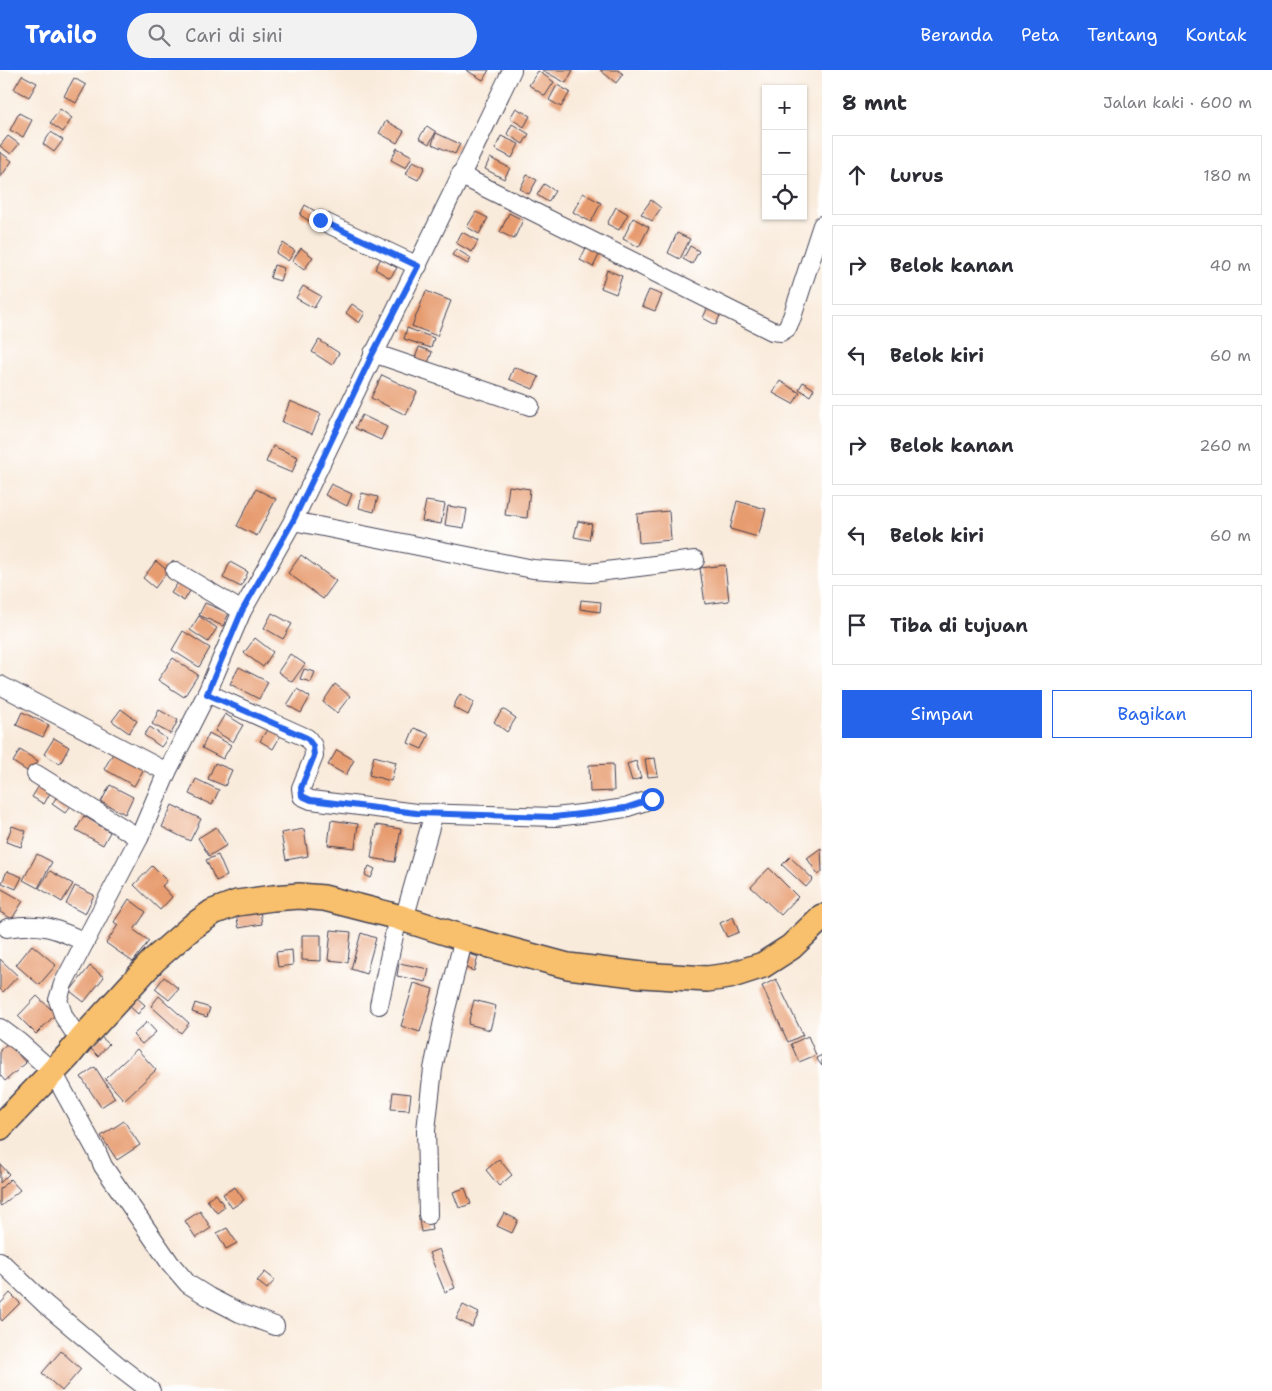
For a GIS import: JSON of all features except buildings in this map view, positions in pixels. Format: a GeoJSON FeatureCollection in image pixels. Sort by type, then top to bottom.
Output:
{"type":"FeatureCollection","features":[{"type":"Feature","properties":{"kind":"highway"},"geometry":{"type":"LineString","coordinates":[[0,1127],[53,1072],[154,960],[192,927],[213,912],[237,903],[299,896],[324,898],[568,966],[642,975],[708,979],[729,976],[763,965],[791,947],[822,917]]}},
{"type":"Feature","properties":{"kind":"street"},"geometry":{"type":"LineString","coordinates":[[80,1041],[64,1017],[58,1000],[63,984],[139,838],[167,772],[207,694],[242,611],[293,521],[512,70]]}},
{"type":"Feature","properties":{"kind":"street"},"geometry":{"type":"LineString","coordinates":[[460,175],[772,331],[781,332],[786,328],[792,317],[819,244],[822,225]]}},
{"type":"Feature","properties":{"kind":"street"},"geometry":{"type":"LineString","coordinates":[[320,220],[418,266]]}},
{"type":"Feature","properties":{"kind":"street"},"geometry":{"type":"LineString","coordinates":[[373,353],[530,406]]}},
{"type":"Feature","properties":{"kind":"street"},"geometry":{"type":"LineString","coordinates":[[293,521],[533,569],[590,573],[695,560]]}},
{"type":"Feature","properties":{"kind":"street"},"geometry":{"type":"LineString","coordinates":[[175,570],[242,611]]}},
{"type":"Feature","properties":{"kind":"street"},"geometry":{"type":"LineString","coordinates":[[0,685],[167,772]]}},
{"type":"Feature","properties":{"kind":"street"},"geometry":{"type":"LineString","coordinates":[[207,694],[307,738],[313,746],[314,756],[301,788],[302,796],[311,800],[416,813],[554,817],[625,808],[652,799]]}},
{"type":"Feature","properties":{"kind":"street"},"geometry":{"type":"LineString","coordinates":[[36,774],[139,838]]}},
{"type":"Feature","properties":{"kind":"street"},"geometry":{"type":"LineString","coordinates":[[379,1005],[401,918],[434,813]]}},
{"type":"Feature","properties":{"kind":"street"},"geometry":{"type":"LineString","coordinates":[[7,928],[21,925],[40,926],[59,930],[86,942]]}},
{"type":"Feature","properties":{"kind":"street"},"geometry":{"type":"LineString","coordinates":[[428,1215],[426,1130],[433,1069],[464,938]]}},
{"type":"Feature","properties":{"kind":"street"},"geometry":{"type":"LineString","coordinates":[[0,1028],[53,1072],[103,1166],[170,1263],[188,1284],[240,1313],[275,1326]]}},
{"type":"Feature","properties":{"kind":"street"},"geometry":{"type":"LineString","coordinates":[[0,1261],[46,1305],[151,1391]]}},
{"type":"Feature","properties":{"kind":"route"},"geometry":{"type":"LineString","coordinates":[[320,220],[418,266],[373,353],[293,521],[242,611],[207,694],[307,738],[313,746],[314,756],[301,788],[302,796],[311,800],[416,813],[554,817],[625,808],[652,799]]}}]}
